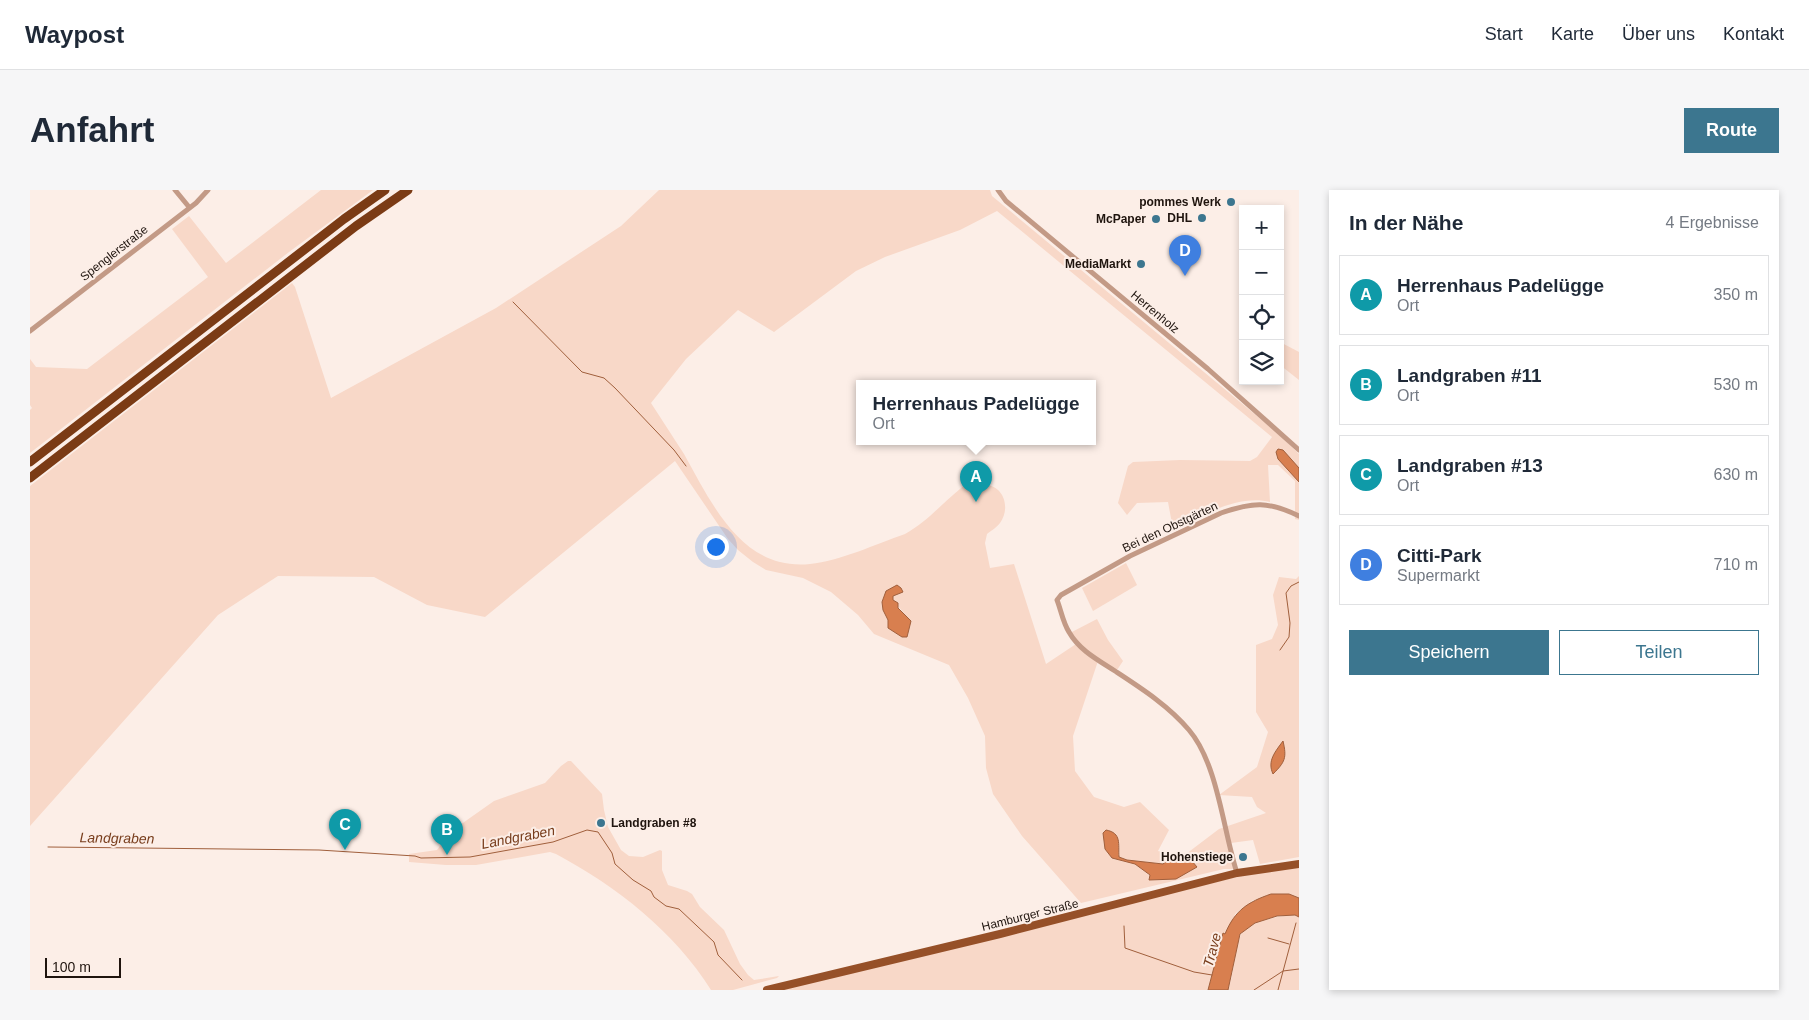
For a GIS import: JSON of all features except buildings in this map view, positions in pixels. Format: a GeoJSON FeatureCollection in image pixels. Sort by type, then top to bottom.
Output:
{"type":"FeatureCollection","features":[{"type":"Feature","properties":{"kind":"highway"},"geometry":{"type":"LineString","coordinates":[[30,462],[299,254],[385,190]]}},
{"type":"Feature","properties":{"kind":"highway"},"geometry":{"type":"LineString","coordinates":[[30,478],[356,226],[408,190]]}},
{"type":"Feature","properties":{"kind":"main road","name":"Hamburger Straße"},"geometry":{"type":"LineString","coordinates":[[767,990],[1237,874],[1299,864]]}},
{"type":"Feature","properties":{"kind":"street"},"geometry":{"type":"LineString","coordinates":[[175,190],[189,207]]}},
{"type":"Feature","properties":{"kind":"street","name":"Spenglerstraße"},"geometry":{"type":"LineString","coordinates":[[30,331],[196,203],[208,190]]}},
{"type":"Feature","properties":{"kind":"street","name":"Herrenholz"},"geometry":{"type":"LineString","coordinates":[[998,190],[1006,201],[1208,368],[1299,450]]}},
{"type":"Feature","properties":{"kind":"street","name":"Bei den Obstgärten"},"geometry":{"type":"LineString","coordinates":[[1237,874],[1205,754],[1190,730],[1155,699],[1094,658],[1077,643],[1068,631],[1057,600],[1130,556],[1190,527],[1237,508],[1260,504],[1273,506],[1299,516]]}},
{"type":"Feature","properties":{"kind":"shaded area"},"geometry":{"type":"Polygon","coordinates":[[[321,190],[373,190],[289,252],[30,453],[30,410],[32,408],[30,405],[30,359],[36,367],[87,369],[208,277],[172,229],[189,216],[226,263],[321,190]]]}},
{"type":"Feature","properties":{"kind":"shaded area"},"geometry":{"type":"Polygon","coordinates":[[[659,190],[990,190],[992,196],[1281,436],[1299,454],[1299,520],[1295,519],[1295,481],[1278,465],[1268,465],[1270,502],[1258,500],[1233,504],[1173,529],[1168,502],[1137,503],[1127,515],[1118,503],[1128,466],[1133,462],[1180,460],[1250,461],[1257,457],[1272,437],[997,211],[960,230],[885,257],[856,271],[774,332],[738,310],[686,359],[651,403],[684,454],[718,513],[732,530],[748,545],[766,557],[786,563],[810,564],[822,562],[858,552],[905,534],[925,520],[962,487],[982,474],[983,485],[996,488],[1004,498],[1005,504],[1005,511],[1000,523],[987,534],[985,543],[990,568],[1014,564],[1046,664],[1076,644],[1068,634],[1097,619],[1108,640],[1123,661],[1117,670],[1098,661],[1073,736],[1075,771],[1094,797],[1124,807],[1140,802],[1169,830],[1158,851],[1174,855],[1163,864],[1127,860],[1119,857],[1119,842],[1111,858],[1135,864],[1150,876],[1149,879],[1197,867],[1186,854],[1219,829],[1266,813],[1257,807],[1252,797],[1219,795],[1257,767],[1268,732],[1256,712],[1256,645],[1272,639],[1278,625],[1273,595],[1279,577],[1296,579],[1299,576],[1299,857],[1260,864],[1253,840],[1231,843],[1237,869],[1224,869],[1081,903],[1022,836],[993,794],[986,768],[985,736],[968,698],[949,665],[874,634],[858,615],[831,592],[803,578],[766,570],[753,562],[728,539],[675,461],[485,617],[427,605],[374,577],[278,576],[218,615],[30,826],[30,486],[292,283],[295,287],[331,398],[496,308],[621,226],[659,190]],[[892,589],[886,591],[882,602],[883,610],[888,620],[888,628],[902,637],[907,637],[910,621],[893,600],[893,596],[898,593],[892,589]]]}},
{"type":"Feature","properties":{"kind":"shaded area"},"geometry":{"type":"Polygon","coordinates":[[[1284,344],[1299,352],[1299,380],[1284,368],[1284,344]]]}},
{"type":"Feature","properties":{"kind":"shaded area"},"geometry":{"type":"Polygon","coordinates":[[[1278,449],[1283,450],[1299,468],[1299,482],[1278,459],[1276,452],[1278,449]]]}},
{"type":"Feature","properties":{"kind":"shaded area"},"geometry":{"type":"Polygon","coordinates":[[[1126,563],[1137,585],[1093,611],[1082,588],[1126,563]]]}},
{"type":"Feature","properties":{"kind":"shaded area"},"geometry":{"type":"Polygon","coordinates":[[[897,585],[903,592],[893,596],[893,600],[898,603],[898,608],[911,621],[907,637],[902,637],[888,628],[888,620],[883,610],[882,602],[886,591],[897,585]]]}},
{"type":"Feature","properties":{"kind":"shaded area"},"geometry":{"type":"Polygon","coordinates":[[[1283,741],[1284,759],[1273,774],[1271,761],[1283,741]]]}},
{"type":"Feature","properties":{"kind":"shaded area"},"geometry":{"type":"Polygon","coordinates":[[[568,761],[571,761],[602,794],[608,827],[621,850],[629,856],[643,857],[660,850],[662,851],[662,870],[668,885],[692,894],[700,907],[724,930],[740,964],[748,975],[754,980],[779,976],[777,978],[733,990],[711,990],[680,949],[643,912],[600,881],[550,852],[476,865],[409,862],[409,854],[437,850],[450,832],[494,801],[545,783],[568,761]]]}},
{"type":"Feature","properties":{"kind":"shaded area"},"geometry":{"type":"Polygon","coordinates":[[[1106,830],[1111,831],[1117,836],[1119,857],[1127,860],[1163,864],[1174,855],[1186,854],[1197,867],[1176,879],[1149,880],[1150,875],[1135,864],[1112,858],[1105,849],[1103,833],[1106,830]]]}},
{"type":"Feature","properties":{"kind":"shaded area"},"geometry":{"type":"Polygon","coordinates":[[[1299,867],[1299,898],[1253,900],[1236,913],[1225,934],[1223,934],[1208,990],[780,990],[1256,872],[1299,867]]]}},
{"type":"Feature","properties":{"kind":"shaded area"},"geometry":{"type":"Polygon","coordinates":[[[1271,894],[1289,894],[1299,898],[1299,917],[1295,915],[1277,916],[1255,923],[1240,934],[1228,990],[1208,990],[1223,933],[1225,934],[1233,919],[1243,908],[1271,894]]]}},
{"type":"Feature","properties":{"kind":"shaded area"},"geometry":{"type":"Polygon","coordinates":[[[1295,915],[1299,917],[1299,990],[1228,990],[1238,943],[1243,931],[1264,920],[1295,915]]]}},
{"type":"Feature","properties":{"kind":"waterway"},"geometry":{"type":"LineString","coordinates":[[513,302],[582,372],[604,378],[615,388],[674,450],[686,466]]}},
{"type":"Feature","properties":{"kind":"waterway"},"geometry":{"type":"LineString","coordinates":[[1280,650],[1289,637],[1290,623],[1286,593],[1291,586],[1299,582]]}},
{"type":"Feature","properties":{"kind":"waterway","name":"Landgraben"},"geometry":{"type":"LineString","coordinates":[[48,847],[319,850],[415,856],[421,858],[470,857],[553,842],[587,830],[598,832],[612,853],[615,864],[633,880],[651,891],[654,897],[666,906],[679,909],[714,942],[718,955],[742,980]]}},
{"type":"Feature","properties":{"kind":"waterway"},"geometry":{"type":"LineString","coordinates":[[1278,990],[1296,923]]}},
{"type":"Feature","properties":{"kind":"waterway","name":"Trave"},"geometry":{"type":"LineString","coordinates":[[1124,926],[1125,948],[1194,972],[1212,975]]}},
{"type":"Feature","properties":{"kind":"waterway"},"geometry":{"type":"LineString","coordinates":[[1268,938],[1289,944]]}},
{"type":"Feature","properties":{"kind":"waterway"},"geometry":{"type":"LineString","coordinates":[[1254,990],[1283,971],[1299,969]]}},
{"type":"Feature","properties":{"kind":"place","name":"pommes Werk"},"geometry":{"type":"Point","coordinates":[1231,202]}},
{"type":"Feature","properties":{"kind":"place","name":"DHL"},"geometry":{"type":"Point","coordinates":[1202,218]}},
{"type":"Feature","properties":{"kind":"place","name":"McPaper"},"geometry":{"type":"Point","coordinates":[1156,219]}},
{"type":"Feature","properties":{"kind":"place","name":"MediaMarkt"},"geometry":{"type":"Point","coordinates":[1141,264]}},
{"type":"Feature","properties":{"kind":"place","name":"Citti-Park"},"geometry":{"type":"Point","coordinates":[1185,276]}},
{"type":"Feature","properties":{"kind":"place","name":"Herrenhaus Padelügge"},"geometry":{"type":"Point","coordinates":[976,502]}},
{"type":"Feature","properties":{"kind":"place","name":"Landgraben #8"},"geometry":{"type":"Point","coordinates":[601,823]}},
{"type":"Feature","properties":{"kind":"place","name":"Landgraben #13"},"geometry":{"type":"Point","coordinates":[345,850]}},
{"type":"Feature","properties":{"kind":"place","name":"Landgraben #11"},"geometry":{"type":"Point","coordinates":[447,855]}},
{"type":"Feature","properties":{"kind":"place","name":"Hohenstiege"},"geometry":{"type":"Point","coordinates":[1243,857]}}]}
